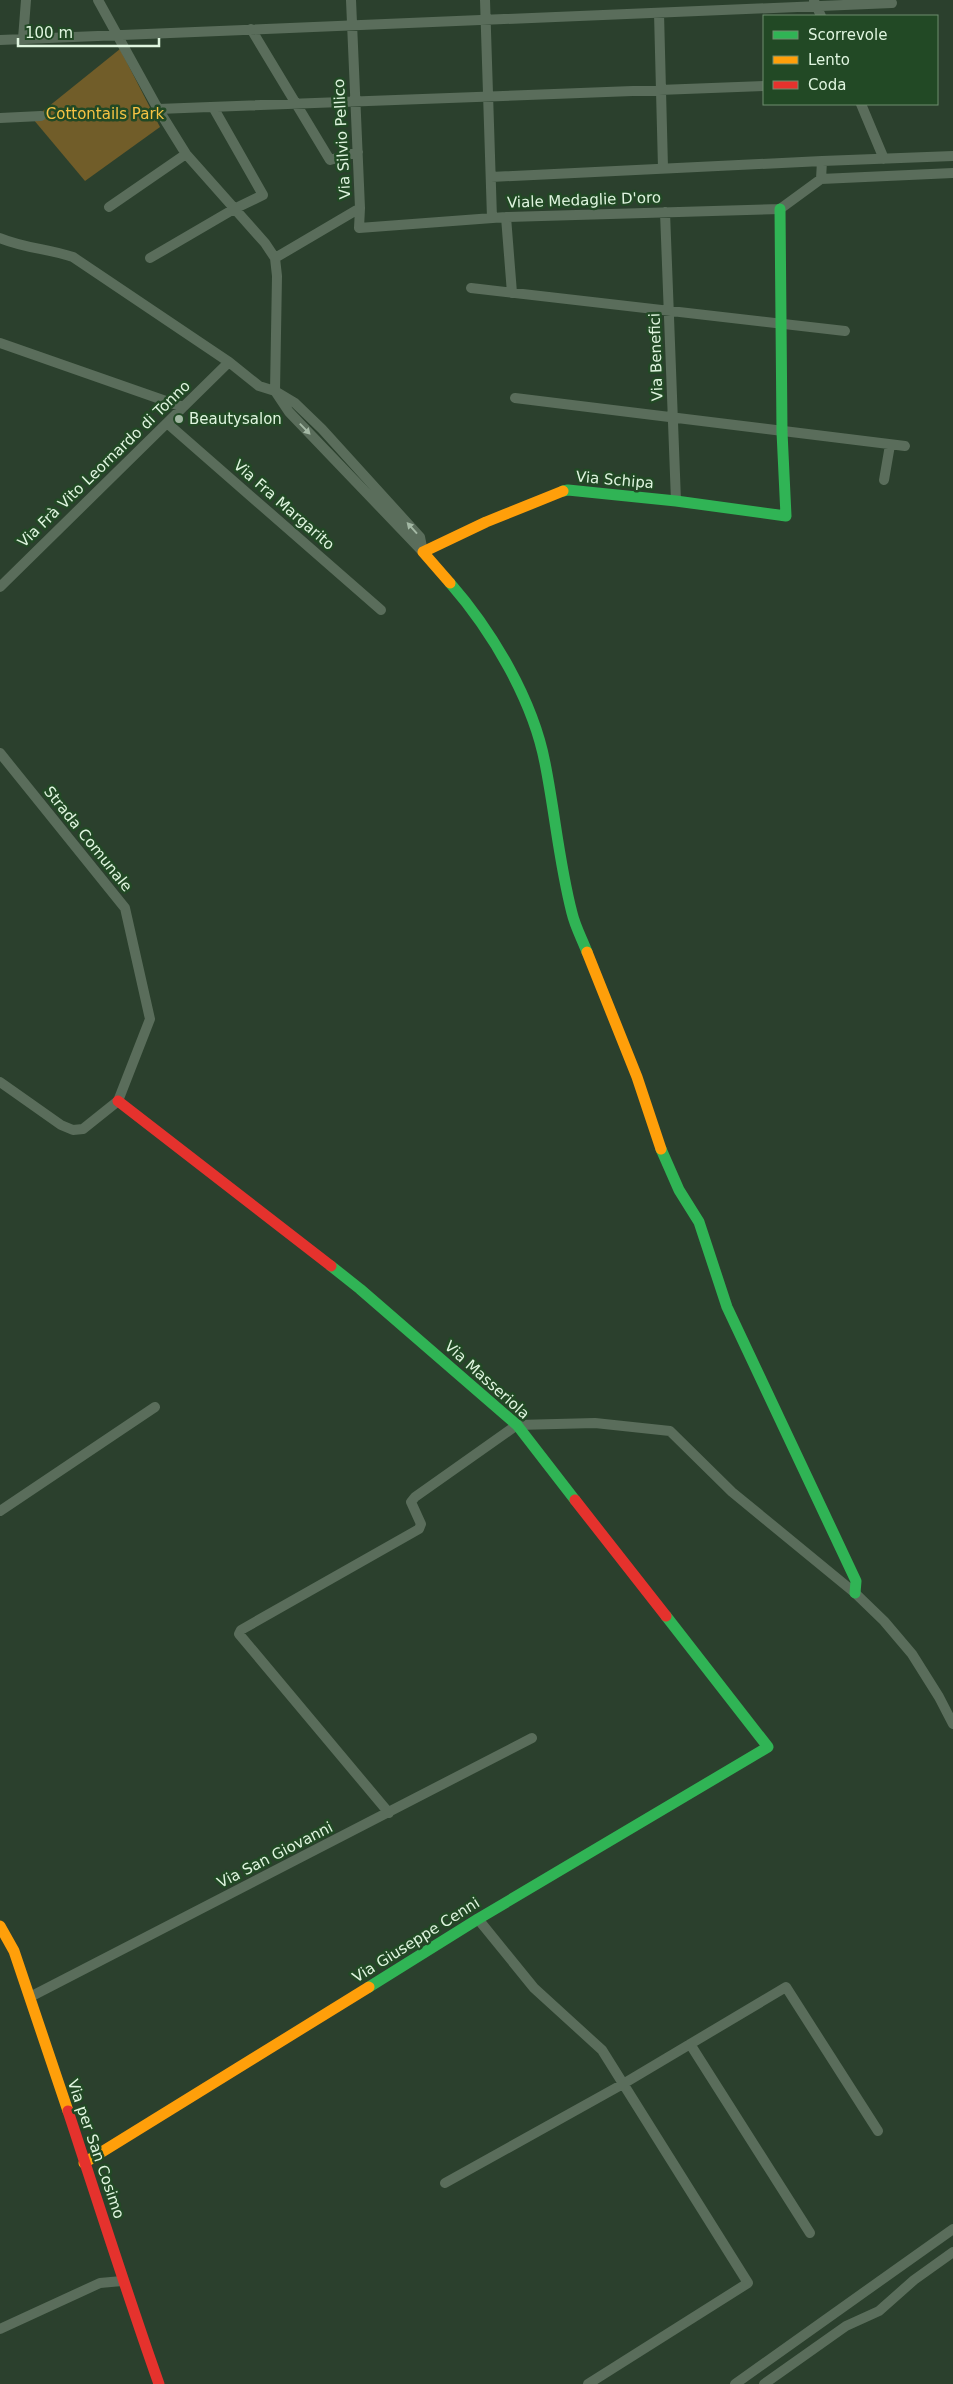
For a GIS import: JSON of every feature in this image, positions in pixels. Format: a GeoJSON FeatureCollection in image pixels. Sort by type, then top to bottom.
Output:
{"type":"FeatureCollection","features":[{"type":"Feature","properties":{"kind":"street"},"geometry":{"type":"LineString","coordinates":[[23,39],[26,0]]}},
{"type":"Feature","properties":{"kind":"street"},"geometry":{"type":"LineString","coordinates":[[98,0],[158,109],[186,154],[251,227],[275,258],[278,276],[275,391],[289,412],[423,552],[454,588],[502,654],[526,698],[545,761],[560,858],[572,915],[638,1077],[656,1137],[679,1190],[699,1222],[728,1307],[856,1581],[855,1593]]}},
{"type":"Feature","properties":{"kind":"street","name":"Via Silvio Pellico"},"geometry":{"type":"LineString","coordinates":[[275,258],[360,208],[351,0]]}},
{"type":"Feature","properties":{"kind":"street"},"geometry":{"type":"LineString","coordinates":[[486,0],[492,218]]}},
{"type":"Feature","properties":{"kind":"street"},"geometry":{"type":"LineString","coordinates":[[0,40],[659,13],[814,3],[892,3]]}},
{"type":"Feature","properties":{"kind":"street"},"geometry":{"type":"LineString","coordinates":[[814,3],[820,15]]}},
{"type":"Feature","properties":{"kind":"street"},"geometry":{"type":"LineString","coordinates":[[659,13],[663,168]]}},
{"type":"Feature","properties":{"kind":"street"},"geometry":{"type":"LineString","coordinates":[[251,29],[295,105],[330,160],[358,152]]}},
{"type":"Feature","properties":{"kind":"street"},"geometry":{"type":"LineString","coordinates":[[158,109],[763,86]]}},
{"type":"Feature","properties":{"kind":"street"},"geometry":{"type":"LineString","coordinates":[[861,105],[884,159]]}},
{"type":"Feature","properties":{"kind":"street"},"geometry":{"type":"LineString","coordinates":[[150,258],[234,209],[263,195],[213,107]]}},
{"type":"Feature","properties":{"kind":"street"},"geometry":{"type":"LineString","coordinates":[[0,118],[41,116]]}},
{"type":"Feature","properties":{"kind":"street"},"geometry":{"type":"LineString","coordinates":[[109,207],[186,154]]}},
{"type":"Feature","properties":{"kind":"street","name":"Viale Medaglie D'oro"},"geometry":{"type":"LineString","coordinates":[[491,177],[953,156]]}},
{"type":"Feature","properties":{"kind":"street"},"geometry":{"type":"LineString","coordinates":[[822,161],[822,179]]}},
{"type":"Feature","properties":{"kind":"street"},"geometry":{"type":"LineString","coordinates":[[782,432],[780,209],[822,179],[953,173]]}},
{"type":"Feature","properties":{"kind":"street","name":"Viale Medaglie D'oro"},"geometry":{"type":"LineString","coordinates":[[360,208],[359,228],[506,217],[780,209]]}},
{"type":"Feature","properties":{"kind":"street","name":"Via Benefici"},"geometry":{"type":"LineString","coordinates":[[665,212],[676,500]]}},
{"type":"Feature","properties":{"kind":"street"},"geometry":{"type":"LineString","coordinates":[[506,217],[512,292]]}},
{"type":"Feature","properties":{"kind":"street"},"geometry":{"type":"LineString","coordinates":[[0,238],[17,245],[50,250],[73,257],[229,362],[259,386],[275,391]]}},
{"type":"Feature","properties":{"kind":"street"},"geometry":{"type":"LineString","coordinates":[[471,288],[845,331]]}},
{"type":"Feature","properties":{"kind":"street"},"geometry":{"type":"LineString","coordinates":[[0,343],[183,407]]}},
{"type":"Feature","properties":{"kind":"street","name":"Via Frà Vito Leornardo di Tonno"},"geometry":{"type":"LineString","coordinates":[[0,587],[229,362]]}},
{"type":"Feature","properties":{"kind":"street"},"geometry":{"type":"LineString","coordinates":[[515,398],[905,446]]}},
{"type":"Feature","properties":{"kind":"street","name":"Via Fra Margarito"},"geometry":{"type":"LineString","coordinates":[[167,424],[381,610]]}},
{"type":"Feature","properties":{"kind":"street","name":"Via Schipa"},"geometry":{"type":"LineString","coordinates":[[423,552],[486,522],[552,494],[568,490],[676,500],[786,516],[782,432]]}},
{"type":"Feature","properties":{"kind":"street"},"geometry":{"type":"LineString","coordinates":[[884,480],[890,445]]}},
{"type":"Feature","properties":{"kind":"street","name":"Strada Comunale"},"geometry":{"type":"LineString","coordinates":[[0,753],[125,908],[150,1019],[118,1101]]}},
{"type":"Feature","properties":{"kind":"street"},"geometry":{"type":"LineString","coordinates":[[0,1082],[61,1125],[73,1130],[83,1128],[118,1101]]}},
{"type":"Feature","properties":{"kind":"street","name":"Via Masseriola"},"geometry":{"type":"LineString","coordinates":[[118,1101],[360,1288],[517,1425],[768,1748]]}},
{"type":"Feature","properties":{"kind":"street"},"geometry":{"type":"LineString","coordinates":[[0,1511],[155,1408]]}},
{"type":"Feature","properties":{"kind":"street"},"geometry":{"type":"LineString","coordinates":[[389,1813],[239,1634],[241,1630],[419,1529],[421,1524],[411,1502],[415,1496],[517,1425],[595,1423],[670,1431],[732,1492],[855,1593],[884,1621],[912,1654],[939,1696],[953,1724]]}},
{"type":"Feature","properties":{"kind":"street","name":"Via San Giovanni"},"geometry":{"type":"LineString","coordinates":[[30,1997],[532,1738]]}},
{"type":"Feature","properties":{"kind":"street","name":"Via Giuseppe Cenni"},"geometry":{"type":"LineString","coordinates":[[84,2163],[478,1919],[768,1748]]}},
{"type":"Feature","properties":{"kind":"street"},"geometry":{"type":"LineString","coordinates":[[478,1919],[534,1988],[602,2050],[748,2283],[588,2384]]}},
{"type":"Feature","properties":{"kind":"street","name":"Via per San Cosimo"},"geometry":{"type":"LineString","coordinates":[[0,1926],[14,1951],[30,1997],[109,2234],[122,2281],[159,2384]]}},
{"type":"Feature","properties":{"kind":"street"},"geometry":{"type":"LineString","coordinates":[[446,2183],[623,2084],[786,1987],[878,2131]]}},
{"type":"Feature","properties":{"kind":"street"},"geometry":{"type":"LineString","coordinates":[[690,2044],[810,2234]]}},
{"type":"Feature","properties":{"kind":"street"},"geometry":{"type":"LineString","coordinates":[[735,2384],[953,2229]]}},
{"type":"Feature","properties":{"kind":"street"},"geometry":{"type":"LineString","coordinates":[[764,2384],[846,2326],[879,2311],[914,2280],[953,2252]]}},
{"type":"Feature","properties":{"kind":"street"},"geometry":{"type":"LineString","coordinates":[[0,2329],[100,2283],[122,2281]]}},
{"type":"Feature","properties":{"kind":"green space","name":"Cottontails Park"},"geometry":{"type":"Polygon","coordinates":[[[120,49],[160,127],[85,181],[33,119],[120,49]]]}},
{"type":"Feature","properties":{"kind":"traffic: fast"},"geometry":{"type":"LineString","coordinates":[[563,491],[676,501],[786,516],[782,432],[780,209]]}},
{"type":"Feature","properties":{"kind":"traffic: fast"},"geometry":{"type":"LineString","coordinates":[[450,583],[466,602],[495,644],[509,667],[531,715],[545,763],[568,894],[575,923],[587,952]]}},
{"type":"Feature","properties":{"kind":"traffic: fast"},"geometry":{"type":"LineString","coordinates":[[661,1149],[679,1190],[699,1222],[727,1307],[856,1581],[855,1593]]}},
{"type":"Feature","properties":{"kind":"traffic: fast"},"geometry":{"type":"LineString","coordinates":[[331,1266],[517,1425],[575,1500]]}},
{"type":"Feature","properties":{"kind":"traffic: fast"},"geometry":{"type":"LineString","coordinates":[[369,1987],[478,1919],[768,1747],[666,1616]]}},
{"type":"Feature","properties":{"kind":"traffic: slow"},"geometry":{"type":"LineString","coordinates":[[450,583],[423,552],[486,522],[563,491]]}},
{"type":"Feature","properties":{"kind":"traffic: slow"},"geometry":{"type":"LineString","coordinates":[[587,952],[637,1077],[661,1149]]}},
{"type":"Feature","properties":{"kind":"traffic: slow"},"geometry":{"type":"LineString","coordinates":[[0,1926],[14,1951],[68,2111]]}},
{"type":"Feature","properties":{"kind":"traffic: slow"},"geometry":{"type":"LineString","coordinates":[[84,2163],[369,1987]]}},
{"type":"Feature","properties":{"kind":"traffic: jam"},"geometry":{"type":"LineString","coordinates":[[118,1101],[331,1266]]}},
{"type":"Feature","properties":{"kind":"traffic: jam"},"geometry":{"type":"LineString","coordinates":[[575,1500],[666,1616]]}},
{"type":"Feature","properties":{"kind":"traffic: jam"},"geometry":{"type":"LineString","coordinates":[[68,2111],[159,2384]]}},
{"type":"Feature","properties":{"kind":"place","name":"Beautysalon"},"geometry":{"type":"Point","coordinates":[179,419]}}]}
